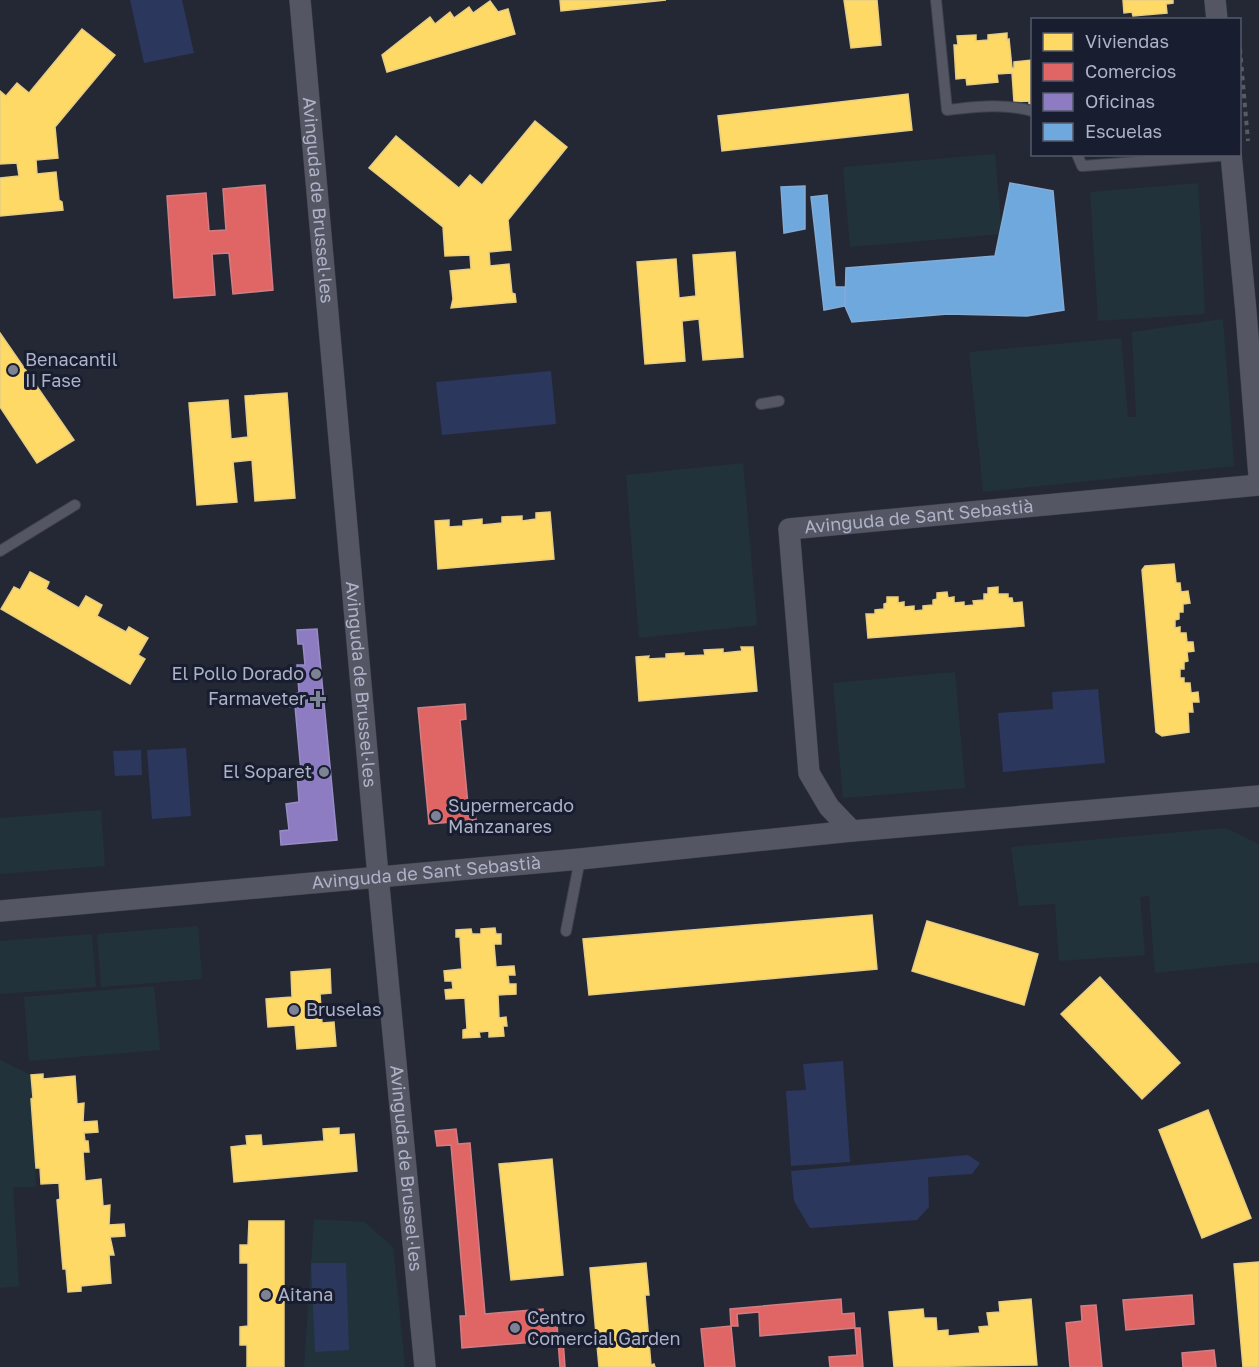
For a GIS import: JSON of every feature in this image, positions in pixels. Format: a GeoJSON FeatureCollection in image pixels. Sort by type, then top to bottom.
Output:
{"type":"FeatureCollection","features":[{"type":"Feature","properties":{"kind":"street","name":"Avinguda de Brussel·les"},"geometry":{"type":"LineString","coordinates":[[300,0],[378,876],[425,1367]]}},
{"type":"Feature","properties":{"kind":"street"},"geometry":{"type":"LineString","coordinates":[[1215,0],[1217,18]]}},
{"type":"Feature","properties":{"kind":"street"},"geometry":{"type":"LineString","coordinates":[[1231,156],[1252,312],[1259,476]]}},
{"type":"Feature","properties":{"kind":"street","name":"Avinguda de Sant Sebastià"},"geometry":{"type":"LineString","coordinates":[[852,831],[829,807],[809,772],[789,529],[1259,485]]}},
{"type":"Feature","properties":{"kind":"street","name":"Avinguda de Sant Sebastià"},"geometry":{"type":"LineString","coordinates":[[0,911],[580,859],[852,831],[1259,796]]}},
{"type":"Feature","properties":{"kind":"lane"},"geometry":{"type":"LineString","coordinates":[[936,0],[947,110],[1014,106],[1031,111]]}},
{"type":"Feature","properties":{"kind":"lane"},"geometry":{"type":"LineString","coordinates":[[1078,156],[1082,166],[1204,156]]}},
{"type":"Feature","properties":{"kind":"lane"},"geometry":{"type":"LineString","coordinates":[[761,404],[778,401]]}},
{"type":"Feature","properties":{"kind":"lane"},"geometry":{"type":"LineString","coordinates":[[0,551],[75,505]]}},
{"type":"Feature","properties":{"kind":"lane"},"geometry":{"type":"LineString","coordinates":[[566,931],[580,859]]}},
{"type":"Feature","properties":{"kind":"shaded area"},"geometry":{"type":"Polygon","coordinates":[[[995,154],[1002,234],[850,247],[843,167],[995,154]]]}},
{"type":"Feature","properties":{"kind":"shaded area"},"geometry":{"type":"Polygon","coordinates":[[[1198,183],[1205,314],[1098,321],[1090,192],[1198,183]]]}},
{"type":"Feature","properties":{"kind":"shaded area"},"geometry":{"type":"Polygon","coordinates":[[[1223,319],[1234,466],[983,492],[969,352],[1121,338],[1128,417],[1136,417],[1132,332],[1223,319]]]}},
{"type":"Feature","properties":{"kind":"shaded area"},"geometry":{"type":"Polygon","coordinates":[[[743,463],[757,625],[639,638],[626,475],[743,463]]]}},
{"type":"Feature","properties":{"kind":"shaded area"},"geometry":{"type":"Polygon","coordinates":[[[955,672],[965,788],[843,798],[833,683],[955,672]]]}},
{"type":"Feature","properties":{"kind":"shaded area"},"geometry":{"type":"Polygon","coordinates":[[[101,810],[105,866],[0,874],[0,818],[101,810]]]}},
{"type":"Feature","properties":{"kind":"shaded area"},"geometry":{"type":"Polygon","coordinates":[[[1226,828],[1259,844],[1259,962],[1155,973],[1149,896],[1140,897],[1145,955],[1059,961],[1055,904],[1019,906],[1011,847],[1226,828]]]}},
{"type":"Feature","properties":{"kind":"shaded area"},"geometry":{"type":"Polygon","coordinates":[[[198,926],[202,979],[101,987],[97,934],[198,926]]]}},
{"type":"Feature","properties":{"kind":"shaded area"},"geometry":{"type":"Polygon","coordinates":[[[92,934],[96,987],[0,994],[0,941],[92,934]]]}},
{"type":"Feature","properties":{"kind":"shaded area"},"geometry":{"type":"Polygon","coordinates":[[[154,986],[160,1050],[29,1061],[24,997],[154,986]]]}},
{"type":"Feature","properties":{"kind":"shaded area"},"geometry":{"type":"Polygon","coordinates":[[[0,1060],[31,1075],[36,1187],[13,1187],[19,1286],[0,1288],[0,1060]]]}},
{"type":"Feature","properties":{"kind":"shaded area"},"geometry":{"type":"Polygon","coordinates":[[[314,1219],[364,1222],[393,1247],[405,1367],[304,1367],[314,1219]]]}},
{"type":"Feature","properties":{"kind":"water"},"geometry":{"type":"Polygon","coordinates":[[[130,0],[182,0],[194,53],[144,63],[130,0]]]}},
{"type":"Feature","properties":{"kind":"water"},"geometry":{"type":"Polygon","coordinates":[[[551,371],[556,424],[442,435],[436,382],[551,371]]]}},
{"type":"Feature","properties":{"kind":"water"},"geometry":{"type":"Polygon","coordinates":[[[1098,689],[1105,763],[1003,772],[998,713],[1053,709],[1052,692],[1098,689]]]}},
{"type":"Feature","properties":{"kind":"water"},"geometry":{"type":"Polygon","coordinates":[[[186,748],[191,816],[152,819],[147,750],[186,748]]]}},
{"type":"Feature","properties":{"kind":"water"},"geometry":{"type":"Polygon","coordinates":[[[141,750],[142,775],[115,776],[113,751],[141,750]]]}},
{"type":"Feature","properties":{"kind":"water"},"geometry":{"type":"Polygon","coordinates":[[[843,1061],[850,1162],[791,1166],[786,1091],[806,1090],[803,1064],[843,1061]]]}},
{"type":"Feature","properties":{"kind":"water"},"geometry":{"type":"Polygon","coordinates":[[[968,1155],[980,1163],[972,1174],[928,1177],[929,1207],[917,1220],[810,1228],[794,1201],[791,1171],[968,1155]]]}},
{"type":"Feature","properties":{"kind":"water"},"geometry":{"type":"Polygon","coordinates":[[[311,1263],[346,1263],[349,1350],[315,1352],[311,1263]]]}},
{"type":"Feature","properties":{"kind":"building: Viviendas"},"geometry":{"type":"Polygon","coordinates":[[[560,0],[666,0],[561,11],[560,0]]]}},
{"type":"Feature","properties":{"kind":"building: Viviendas"},"geometry":{"type":"Polygon","coordinates":[[[844,0],[877,0],[881,45],[851,48],[844,0]]]}},
{"type":"Feature","properties":{"kind":"building: Viviendas"},"geometry":{"type":"Polygon","coordinates":[[[1123,0],[1173,0],[1173,3],[1166,4],[1167,13],[1133,16],[1132,12],[1124,13],[1123,0]]]}},
{"type":"Feature","properties":{"kind":"building: Viviendas"},"geometry":{"type":"Polygon","coordinates":[[[490,1],[498,12],[508,9],[515,34],[387,72],[382,55],[430,17],[435,24],[450,12],[454,18],[469,7],[473,13],[490,1]]]}},
{"type":"Feature","properties":{"kind":"building: Viviendas"},"geometry":{"type":"Polygon","coordinates":[[[82,29],[115,55],[55,127],[58,158],[36,160],[37,174],[56,172],[59,200],[62,202],[63,210],[0,216],[0,178],[19,176],[17,163],[0,164],[0,91],[6,96],[17,83],[29,93],[82,29]]]}},
{"type":"Feature","properties":{"kind":"building: Viviendas"},"geometry":{"type":"Polygon","coordinates":[[[1007,33],[1012,68],[1014,68],[1014,62],[1031,60],[1031,108],[1029,108],[1029,101],[1014,102],[1012,73],[997,74],[998,82],[967,85],[966,78],[956,79],[954,45],[958,45],[957,36],[976,35],[976,41],[988,40],[988,35],[1007,33]]]}},
{"type":"Feature","properties":{"kind":"building: Viviendas"},"geometry":{"type":"Polygon","coordinates":[[[908,94],[912,130],[722,151],[718,116],[908,94]]]}},
{"type":"Feature","properties":{"kind":"building: Viviendas"},"geometry":{"type":"Polygon","coordinates":[[[535,121],[567,147],[508,220],[511,250],[489,252],[490,266],[509,264],[512,293],[515,294],[516,302],[451,308],[453,299],[450,271],[471,269],[470,255],[445,256],[443,227],[369,168],[396,136],[459,188],[470,175],[482,185],[535,121]]]}},
{"type":"Feature","properties":{"kind":"building: Viviendas"},"geometry":{"type":"Polygon","coordinates":[[[735,252],[743,357],[703,360],[699,319],[682,321],[685,361],[645,364],[637,262],[676,259],[679,298],[696,296],[693,255],[735,252]]]}},
{"type":"Feature","properties":{"kind":"building: Viviendas","name":"Benacantil II Fase"},"geometry":{"type":"Polygon","coordinates":[[[0,333],[74,440],[37,463],[0,407],[0,333]]]}},
{"type":"Feature","properties":{"kind":"building: Viviendas"},"geometry":{"type":"Polygon","coordinates":[[[287,393],[295,498],[255,501],[252,460],[233,462],[237,502],[197,505],[189,403],[228,400],[231,439],[248,437],[245,396],[287,393]]]}},
{"type":"Feature","properties":{"kind":"building: Viviendas"},"geometry":{"type":"Polygon","coordinates":[[[550,512],[554,559],[438,569],[435,521],[449,520],[449,527],[463,526],[463,521],[482,519],[482,525],[502,523],[502,517],[522,516],[522,521],[536,519],[536,513],[550,512]]]}},
{"type":"Feature","properties":{"kind":"building: Viviendas"},"geometry":{"type":"Polygon","coordinates":[[[1174,564],[1176,583],[1180,583],[1181,592],[1188,591],[1190,603],[1183,604],[1183,612],[1179,612],[1179,619],[1175,620],[1175,628],[1180,627],[1180,633],[1186,633],[1187,642],[1193,642],[1194,651],[1187,652],[1188,661],[1184,662],[1184,669],[1180,669],[1180,678],[1184,678],[1184,683],[1190,683],[1191,693],[1198,692],[1199,702],[1192,702],[1193,712],[1188,712],[1189,732],[1162,736],[1156,732],[1142,570],[1145,566],[1174,564]]]}},
{"type":"Feature","properties":{"kind":"building: Viviendas"},"geometry":{"type":"Polygon","coordinates":[[[30,572],[49,582],[46,589],[79,608],[86,596],[102,605],[97,616],[126,632],[129,627],[148,638],[138,655],[145,659],[130,684],[1,609],[14,587],[20,590],[30,572]]]}},
{"type":"Feature","properties":{"kind":"building: Viviendas"},"geometry":{"type":"Polygon","coordinates":[[[998,587],[998,594],[1008,594],[1008,598],[1012,598],[1013,603],[1022,602],[1024,626],[868,638],[866,614],[875,614],[875,610],[884,609],[887,597],[898,597],[898,603],[904,602],[904,607],[914,606],[914,611],[923,610],[923,606],[933,605],[933,600],[937,599],[937,593],[947,592],[948,598],[954,597],[954,603],[964,602],[964,606],[974,605],[973,601],[984,600],[984,594],[988,594],[988,588],[998,587]]]}},
{"type":"Feature","properties":{"kind":"building: Viviendas"},"geometry":{"type":"Polygon","coordinates":[[[741,647],[753,647],[757,691],[639,701],[636,657],[666,658],[666,654],[684,653],[684,656],[705,655],[704,650],[723,649],[723,653],[742,651],[741,647]]]}},
{"type":"Feature","properties":{"kind":"building: Viviendas"},"geometry":{"type":"Polygon","coordinates":[[[872,915],[877,969],[589,995],[583,939],[872,915]]]}},
{"type":"Feature","properties":{"kind":"building: Viviendas"},"geometry":{"type":"Polygon","coordinates":[[[927,921],[1038,954],[1024,1005],[912,971],[927,921]]]}},
{"type":"Feature","properties":{"kind":"building: Viviendas"},"geometry":{"type":"Polygon","coordinates":[[[495,928],[496,934],[501,934],[501,944],[494,944],[496,967],[514,966],[515,975],[508,975],[509,984],[516,984],[516,994],[498,995],[499,1018],[506,1017],[507,1026],[503,1026],[504,1036],[489,1037],[489,1031],[479,1032],[480,1037],[463,1038],[463,1030],[467,1029],[465,998],[446,999],[445,990],[453,989],[452,981],[445,981],[444,971],[462,969],[460,937],[456,937],[456,930],[471,929],[472,934],[481,934],[481,929],[495,928]]]}},
{"type":"Feature","properties":{"kind":"building: Viviendas","name":"Bruselas"},"geometry":{"type":"Polygon","coordinates":[[[330,969],[331,993],[320,994],[322,1023],[334,1022],[336,1046],[297,1049],[295,1025],[268,1027],[266,999],[292,997],[291,972],[330,969]]]}},
{"type":"Feature","properties":{"kind":"building: Viviendas"},"geometry":{"type":"Polygon","coordinates":[[[1100,977],[1180,1063],[1142,1099],[1061,1014],[1100,977]]]}},
{"type":"Feature","properties":{"kind":"building: Viviendas"},"geometry":{"type":"Polygon","coordinates":[[[43,1074],[43,1079],[75,1076],[77,1104],[84,1103],[83,1122],[97,1121],[98,1132],[84,1133],[85,1141],[88,1141],[89,1152],[83,1152],[85,1181],[101,1179],[103,1206],[110,1205],[109,1225],[124,1224],[125,1236],[110,1237],[114,1255],[109,1255],[111,1283],[81,1286],[81,1291],[68,1292],[66,1269],[63,1269],[57,1200],[60,1199],[59,1183],[41,1184],[40,1168],[36,1168],[31,1075],[43,1074]]]}},
{"type":"Feature","properties":{"kind":"building: Viviendas"},"geometry":{"type":"Polygon","coordinates":[[[1208,1110],[1251,1218],[1202,1238],[1159,1130],[1208,1110]]]}},
{"type":"Feature","properties":{"kind":"building: Viviendas"},"geometry":{"type":"Polygon","coordinates":[[[339,1128],[339,1135],[354,1134],[357,1171],[234,1182],[231,1147],[247,1145],[246,1136],[261,1135],[262,1146],[324,1141],[323,1129],[339,1128]]]}},
{"type":"Feature","properties":{"kind":"building: Viviendas"},"geometry":{"type":"Polygon","coordinates":[[[552,1159],[563,1275],[511,1280],[499,1164],[552,1159]]]}},
{"type":"Feature","properties":{"kind":"building: Viviendas","name":"Aitana"},"geometry":{"type":"Polygon","coordinates":[[[249,1221],[284,1221],[284,1367],[247,1367],[247,1345],[240,1345],[240,1327],[248,1326],[248,1263],[240,1263],[240,1245],[248,1245],[249,1221]]]}},
{"type":"Feature","properties":{"kind":"building: Viviendas"},"geometry":{"type":"Polygon","coordinates":[[[1259,1262],[1259,1367],[1243,1367],[1234,1264],[1259,1262]]]}},
{"type":"Feature","properties":{"kind":"building: Viviendas"},"geometry":{"type":"Polygon","coordinates":[[[646,1263],[649,1295],[645,1295],[651,1365],[654,1364],[655,1367],[599,1367],[590,1268],[646,1263]]]}},
{"type":"Feature","properties":{"kind":"building: Viviendas"},"geometry":{"type":"Polygon","coordinates":[[[1031,1299],[1037,1365],[894,1367],[889,1312],[923,1309],[924,1318],[936,1318],[937,1331],[948,1330],[948,1336],[980,1333],[979,1327],[989,1326],[987,1313],[1000,1312],[999,1302],[1031,1299]]]}},
{"type":"Feature","properties":{"kind":"building: Comercios"},"geometry":{"type":"Polygon","coordinates":[[[265,185],[273,290],[233,294],[229,253],[212,254],[215,295],[174,298],[167,196],[206,193],[209,231],[226,230],[223,189],[265,185]]]}},
{"type":"Feature","properties":{"kind":"building: Comercios"},"geometry":{"type":"Polygon","coordinates":[[[465,704],[466,719],[460,720],[468,805],[474,804],[476,820],[429,824],[418,708],[465,704]]]}},
{"type":"Feature","properties":{"kind":"building: Comercios"},"geometry":{"type":"Polygon","coordinates":[[[456,1129],[458,1144],[470,1143],[485,1314],[543,1309],[544,1324],[557,1323],[558,1340],[462,1348],[460,1316],[466,1316],[451,1145],[437,1146],[435,1131],[456,1129]]]}},
{"type":"Feature","properties":{"kind":"building: Comercios"},"geometry":{"type":"Polygon","coordinates":[[[1192,1295],[1194,1324],[1126,1330],[1123,1300],[1192,1295]]]}},
{"type":"Feature","properties":{"kind":"building: Comercios"},"geometry":{"type":"Polygon","coordinates":[[[841,1299],[842,1314],[854,1313],[855,1328],[760,1336],[759,1312],[737,1314],[738,1326],[731,1326],[730,1309],[841,1299]]]}},
{"type":"Feature","properties":{"kind":"building: Comercios"},"geometry":{"type":"Polygon","coordinates":[[[1096,1305],[1102,1367],[1070,1367],[1066,1323],[1082,1321],[1081,1306],[1096,1305]]]}},
{"type":"Feature","properties":{"kind":"building: Comercios"},"geometry":{"type":"Polygon","coordinates":[[[731,1326],[735,1367],[705,1367],[701,1329],[731,1326]]]}},
{"type":"Feature","properties":{"kind":"building: Comercios"},"geometry":{"type":"Polygon","coordinates":[[[855,1328],[860,1328],[863,1367],[830,1367],[829,1357],[857,1355],[855,1328]]]}},
{"type":"Feature","properties":{"kind":"building: Comercios"},"geometry":{"type":"Polygon","coordinates":[[[563,1339],[565,1367],[560,1367],[558,1340],[563,1339]]]}},
{"type":"Feature","properties":{"kind":"building: Comercios"},"geometry":{"type":"Polygon","coordinates":[[[1214,1350],[1216,1367],[1183,1367],[1182,1353],[1214,1350]]]}},
{"type":"Feature","properties":{"kind":"building: Oficinas"},"geometry":{"type":"Polygon","coordinates":[[[317,629],[337,840],[281,845],[280,831],[289,830],[286,804],[299,802],[297,773],[301,772],[295,706],[288,707],[287,694],[299,693],[297,665],[305,665],[303,644],[298,644],[297,630],[317,629]]]}},
{"type":"Feature","properties":{"kind":"building: Escuelas"},"geometry":{"type":"Polygon","coordinates":[[[1010,183],[1053,191],[1064,310],[1027,316],[948,314],[852,322],[845,306],[846,268],[995,256],[1010,183]]]}},
{"type":"Feature","properties":{"kind":"building: Escuelas"},"geometry":{"type":"Polygon","coordinates":[[[805,186],[805,229],[784,233],[781,187],[805,186]]]}},
{"type":"Feature","properties":{"kind":"building: Escuelas"},"geometry":{"type":"Polygon","coordinates":[[[827,195],[835,287],[845,287],[845,306],[824,310],[811,197],[827,195]]]}},
{"type":"Feature","properties":{"kind":"place","name":"Benacantil II Fase"},"geometry":{"type":"Point","coordinates":[13,370]}},
{"type":"Feature","properties":{"kind":"place","name":"El Pollo Dorado"},"geometry":{"type":"Point","coordinates":[316,674]}},
{"type":"Feature","properties":{"kind":"place","name":"Farmaveter"},"geometry":{"type":"Point","coordinates":[318,699]}},
{"type":"Feature","properties":{"kind":"place","name":"El Soparet"},"geometry":{"type":"Point","coordinates":[324,772]}},
{"type":"Feature","properties":{"kind":"place","name":"Supermercado Manzanares"},"geometry":{"type":"Point","coordinates":[436,816]}},
{"type":"Feature","properties":{"kind":"place","name":"Bruselas"},"geometry":{"type":"Point","coordinates":[294,1010]}},
{"type":"Feature","properties":{"kind":"place","name":"Aitana"},"geometry":{"type":"Point","coordinates":[266,1295]}},
{"type":"Feature","properties":{"kind":"place","name":"Centro Comercial Garden"},"geometry":{"type":"Point","coordinates":[515,1328]}}]}
